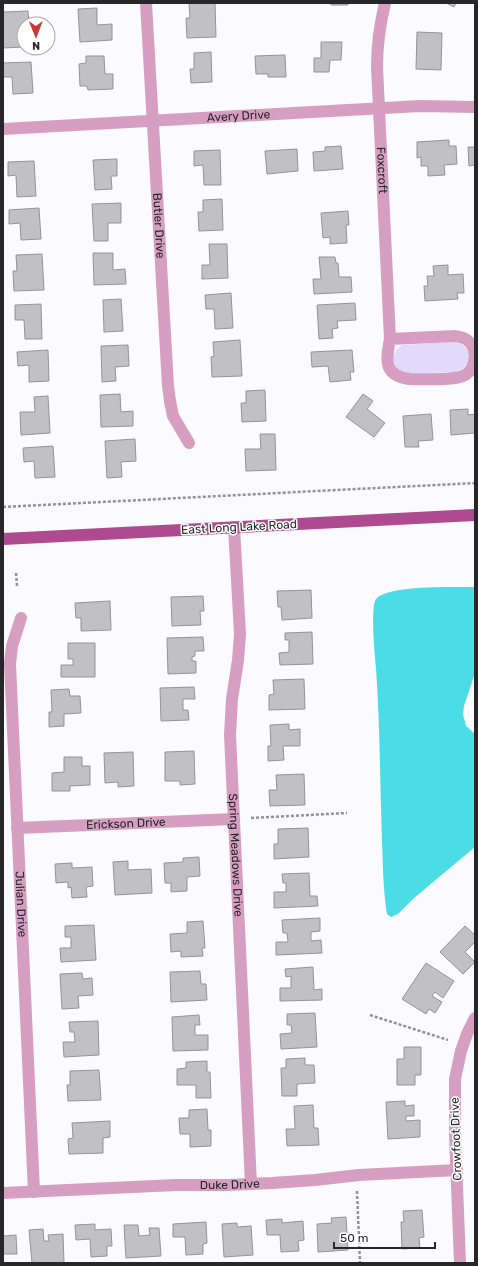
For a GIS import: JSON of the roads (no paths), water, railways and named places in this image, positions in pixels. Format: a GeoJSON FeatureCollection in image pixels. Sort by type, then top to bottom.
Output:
{"type":"FeatureCollection","features":[{"type":"Feature","properties":{"kind":"main road","name":"East Long Lake Road"},"geometry":{"type":"LineString","coordinates":[[3,539],[475,515]]}},
{"type":"Feature","properties":{"kind":"street","name":"Butler Drive"},"geometry":{"type":"LineString","coordinates":[[146,3],[168,386],[173,416],[189,443]]}},
{"type":"Feature","properties":{"kind":"street","name":"Foxcroft"},"geometry":{"type":"LineString","coordinates":[[385,3],[380,21],[377,44],[377,67],[390,339],[387,363],[389,369],[395,375],[409,379],[455,378],[465,375],[474,364],[475,357],[472,345],[468,340],[462,337],[390,339]]}},
{"type":"Feature","properties":{"kind":"street","name":"Avery Drive"},"geometry":{"type":"LineString","coordinates":[[3,129],[379,108],[433,106],[475,107]]}},
{"type":"Feature","properties":{"kind":"street","name":"Spring Meadows Drive"},"geometry":{"type":"LineString","coordinates":[[234,527],[240,634],[230,717],[230,735],[251,1184]]}},
{"type":"Feature","properties":{"kind":"street","name":"Julian Drive"},"geometry":{"type":"LineString","coordinates":[[21,618],[12,646],[10,664],[34,1192]]}},
{"type":"Feature","properties":{"kind":"street","name":"Erickson Drive"},"geometry":{"type":"LineString","coordinates":[[17,828],[234,819]]}},
{"type":"Feature","properties":{"kind":"street","name":"Crowfoot Drive"},"geometry":{"type":"LineString","coordinates":[[460,1263],[454,1103],[455,1079],[461,1051],[475,1018]]}},
{"type":"Feature","properties":{"kind":"street","name":"Duke Drive"},"geometry":{"type":"LineString","coordinates":[[3,1193],[176,1185],[251,1184],[315,1180],[359,1175],[456,1170]]}},
{"type":"Feature","properties":{"kind":"water"},"geometry":{"type":"Polygon","coordinates":[[[475,587],[475,673],[464,706],[463,714],[466,726],[475,734],[475,847],[414,898],[398,914],[391,917],[387,914],[383,878],[378,711],[373,632],[374,604],[376,599],[382,595],[403,589],[475,587]]]}}]}
